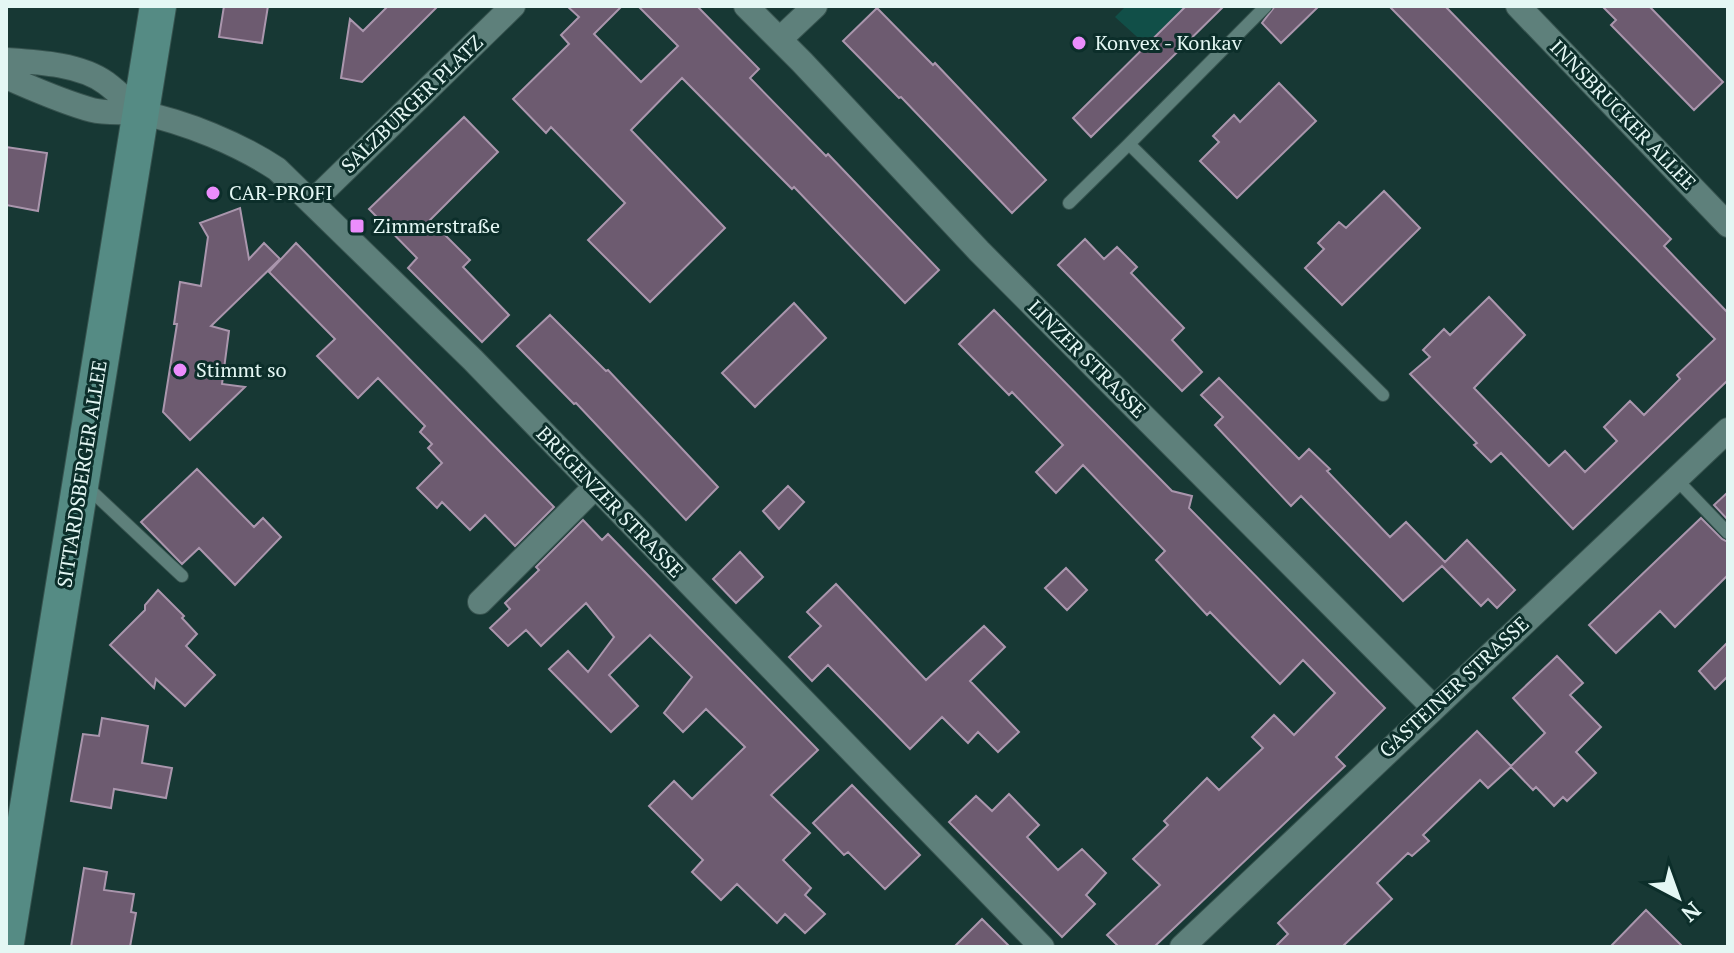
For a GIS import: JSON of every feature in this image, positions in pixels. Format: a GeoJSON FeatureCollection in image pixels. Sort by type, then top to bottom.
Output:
{"type":"FeatureCollection","features":[{"type":"Feature","properties":{"kind":"main road","name":"SITTARDSBERGER ALLEE"},"geometry":{"type":"LineString","coordinates":[[6,942],[158,6]]}},
{"type":"Feature","properties":{"kind":"street","name":"SALZBURGER PLATZ"},"geometry":{"type":"LineString","coordinates":[[312,202],[513,6]]}},
{"type":"Feature","properties":{"kind":"street","name":"LINZER STRASSE"},"geometry":{"type":"LineString","coordinates":[[746,6],[979,251],[1433,707]]}},
{"type":"Feature","properties":{"kind":"street"},"geometry":{"type":"LineString","coordinates":[[780,39],[815,6]]}},
{"type":"Feature","properties":{"kind":"street","name":"INNSBRUCKER ALLEE"},"geometry":{"type":"LineString","coordinates":[[1518,6],[1728,225]]}},
{"type":"Feature","properties":{"kind":"street"},"geometry":{"type":"LineString","coordinates":[[6,60],[38,62],[104,81],[141,113]]}},
{"type":"Feature","properties":{"kind":"street"},"geometry":{"type":"LineString","coordinates":[[6,77],[84,108],[141,113]]}},
{"type":"Feature","properties":{"kind":"street","name":"BREGENZER STRASSE"},"geometry":{"type":"LineString","coordinates":[[141,113],[243,147],[277,169],[473,360],[1042,947]]}},
{"type":"Feature","properties":{"kind":"street","name":"GASTEINER STRASSE"},"geometry":{"type":"LineString","coordinates":[[1182,947],[1728,430]]}},
{"type":"Feature","properties":{"kind":"street"},"geometry":{"type":"LineString","coordinates":[[480,602],[595,487]]}},
{"type":"Feature","properties":{"kind":"lane"},"geometry":{"type":"LineString","coordinates":[[1069,203],[1266,6]]}},
{"type":"Feature","properties":{"kind":"lane"},"geometry":{"type":"LineString","coordinates":[[1129,144],[1383,395]]}},
{"type":"Feature","properties":{"kind":"lane"},"geometry":{"type":"LineString","coordinates":[[1676,479],[1728,533]]}},
{"type":"Feature","properties":{"kind":"lane"},"geometry":{"type":"LineString","coordinates":[[81,482],[182,576]]}},
{"type":"Feature","properties":{"kind":"green space"},"geometry":{"type":"Polygon","coordinates":[[[1126,6],[1186,6],[1146,45],[1115,17],[1126,6]]]}},
{"type":"Feature","properties":{"kind":"building"},"geometry":{"type":"Polygon","coordinates":[[[224,6],[268,6],[262,43],[219,37],[224,6]]]}},
{"type":"Feature","properties":{"kind":"building"},"geometry":{"type":"Polygon","coordinates":[[[388,6],[438,6],[362,82],[341,78],[350,19],[363,31],[388,6]]]}},
{"type":"Feature","properties":{"kind":"building"},"geometry":{"type":"Polygon","coordinates":[[[567,6],[622,6],[594,34],[641,82],[678,46],[638,6],[697,6],[759,69],[750,78],[939,270],[905,303],[794,187],[792,189],[682,78],[631,130],[725,228],[650,302],[588,240],[625,203],[551,127],[546,133],[513,99],[569,44],[561,35],[579,17],[567,6]]]}},
{"type":"Feature","properties":{"kind":"building"},"geometry":{"type":"Polygon","coordinates":[[[1186,6],[1224,6],[1091,137],[1073,118],[1186,6]]]}},
{"type":"Feature","properties":{"kind":"building"},"geometry":{"type":"Polygon","coordinates":[[[1275,6],[1319,6],[1281,43],[1262,23],[1275,6]]]}},
{"type":"Feature","properties":{"kind":"building"},"geometry":{"type":"Polygon","coordinates":[[[1389,6],[1445,6],[1671,239],[1664,246],[1728,313],[1728,380],[1573,529],[1501,453],[1491,462],[1474,445],[1477,443],[1410,374],[1430,357],[1423,350],[1444,329],[1450,335],[1489,297],[1525,335],[1474,388],[1549,466],[1565,451],[1585,472],[1617,441],[1604,427],[1630,401],[1644,415],[1680,379],[1677,375],[1715,339],[1389,6]]]}},
{"type":"Feature","properties":{"kind":"building"},"geometry":{"type":"Polygon","coordinates":[[[1602,6],[1649,6],[1723,82],[1694,110],[1611,25],[1616,20],[1602,6]]]}},
{"type":"Feature","properties":{"kind":"building"},"geometry":{"type":"Polygon","coordinates":[[[877,8],[933,65],[935,63],[1046,180],[1012,213],[843,41],[877,8]]]}},
{"type":"Feature","properties":{"kind":"building"},"geometry":{"type":"Polygon","coordinates":[[[1279,83],[1316,121],[1237,198],[1200,161],[1219,142],[1213,136],[1234,115],[1240,122],[1279,83]]]}},
{"type":"Feature","properties":{"kind":"building"},"geometry":{"type":"Polygon","coordinates":[[[464,117],[498,152],[430,220],[470,260],[463,267],[509,315],[482,342],[408,268],[417,258],[369,209],[464,117]]]}},
{"type":"Feature","properties":{"kind":"building"},"geometry":{"type":"Polygon","coordinates":[[[6,147],[47,153],[38,211],[6,205],[6,147]]]}},
{"type":"Feature","properties":{"kind":"building"},"geometry":{"type":"Polygon","coordinates":[[[1384,191],[1420,228],[1342,305],[1305,268],[1324,249],[1318,243],[1339,222],[1346,228],[1384,191]]]}},
{"type":"Feature","properties":{"kind":"building"},"geometry":{"type":"Polygon","coordinates":[[[240,208],[249,259],[264,243],[280,259],[211,326],[229,331],[222,384],[245,387],[190,440],[163,412],[177,324],[174,324],[180,282],[201,286],[208,237],[200,223],[240,208]]]}},
{"type":"Feature","properties":{"kind":"building"},"geometry":{"type":"Polygon","coordinates":[[[1085,239],[1104,259],[1117,247],[1137,267],[1131,273],[1184,328],[1172,340],[1202,372],[1182,391],[1058,265],[1085,239]]]}},
{"type":"Feature","properties":{"kind":"building"},"geometry":{"type":"Polygon","coordinates":[[[296,243],[554,507],[515,546],[485,515],[470,530],[442,502],[437,508],[417,488],[442,463],[428,448],[432,444],[420,432],[425,426],[378,378],[358,398],[317,356],[335,339],[269,272],[296,243]]]}},
{"type":"Feature","properties":{"kind":"building"},"geometry":{"type":"Polygon","coordinates":[[[794,303],[826,338],[755,407],[722,373],[794,303]]]}},
{"type":"Feature","properties":{"kind":"building"},"geometry":{"type":"Polygon","coordinates":[[[994,310],[1172,491],[1192,496],[1189,508],[1385,708],[1336,757],[1345,766],[1154,947],[1119,947],[1107,935],[1160,885],[1133,859],[1168,825],[1164,821],[1207,778],[1219,790],[1263,748],[1252,737],[1274,715],[1294,735],[1335,693],[1303,660],[1280,684],[1210,612],[1207,615],[1156,560],[1165,551],[1083,465],[1056,493],[1036,472],[1063,445],[1012,392],[1009,395],[959,344],[994,310]]]}},
{"type":"Feature","properties":{"kind":"building"},"geometry":{"type":"Polygon","coordinates":[[[550,315],[608,370],[718,487],[686,520],[576,403],[517,346],[550,315]]]}},
{"type":"Feature","properties":{"kind":"building"},"geometry":{"type":"Polygon","coordinates":[[[1219,378],[1299,459],[1309,449],[1390,537],[1406,522],[1445,562],[1467,540],[1515,590],[1497,608],[1488,599],[1481,606],[1442,566],[1403,601],[1301,496],[1291,506],[1215,425],[1223,417],[1201,395],[1219,378]]]}},
{"type":"Feature","properties":{"kind":"building"},"geometry":{"type":"Polygon","coordinates":[[[197,469],[254,527],[263,518],[281,537],[235,585],[199,548],[182,564],[141,522],[197,469]]]}},
{"type":"Feature","properties":{"kind":"building"},"geometry":{"type":"Polygon","coordinates":[[[788,486],[804,502],[779,529],[763,511],[788,486]]]}},
{"type":"Feature","properties":{"kind":"building"},"geometry":{"type":"Polygon","coordinates":[[[1728,492],[1728,520],[1714,505],[1728,492]]]}},
{"type":"Feature","properties":{"kind":"building"},"geometry":{"type":"Polygon","coordinates":[[[1701,518],[1728,542],[1728,575],[1675,627],[1660,611],[1616,653],[1589,625],[1701,518]]]}},
{"type":"Feature","properties":{"kind":"building"},"geometry":{"type":"Polygon","coordinates":[[[583,520],[602,540],[608,534],[818,750],[771,795],[810,833],[783,860],[811,888],[805,895],[825,914],[805,933],[785,914],[777,923],[737,884],[721,900],[692,872],[703,860],[649,806],[674,781],[692,799],[745,747],[706,709],[683,732],[664,713],[692,677],[650,635],[609,675],[638,706],[611,732],[549,669],[568,651],[588,672],[614,637],[586,603],[541,646],[526,630],[508,646],[490,628],[510,609],[505,603],[539,570],[536,567],[583,520]]]}},
{"type":"Feature","properties":{"kind":"building"},"geometry":{"type":"Polygon","coordinates":[[[740,552],[763,577],[736,603],[713,579],[740,552]]]}},
{"type":"Feature","properties":{"kind":"building"},"geometry":{"type":"Polygon","coordinates":[[[1066,568],[1087,590],[1067,610],[1045,588],[1066,568]]]}},
{"type":"Feature","properties":{"kind":"building"},"geometry":{"type":"Polygon","coordinates":[[[836,584],[926,680],[984,626],[1005,647],[970,681],[1019,732],[998,752],[978,732],[968,743],[942,717],[910,749],[828,665],[812,681],[789,657],[821,626],[807,612],[836,584]]]}},
{"type":"Feature","properties":{"kind":"building"},"geometry":{"type":"Polygon","coordinates":[[[158,590],[197,634],[186,646],[215,675],[185,706],[156,679],[154,688],[110,645],[145,610],[145,605],[158,590]]]}},
{"type":"Feature","properties":{"kind":"building"},"geometry":{"type":"Polygon","coordinates":[[[1728,642],[1728,676],[1715,689],[1699,671],[1728,642]]]}},
{"type":"Feature","properties":{"kind":"building"},"geometry":{"type":"Polygon","coordinates":[[[1557,656],[1583,683],[1570,695],[1601,727],[1576,752],[1596,773],[1567,801],[1563,797],[1554,806],[1511,767],[1488,788],[1480,780],[1423,835],[1429,841],[1412,856],[1408,853],[1377,883],[1392,899],[1342,947],[1275,947],[1288,934],[1278,923],[1477,731],[1511,766],[1545,733],[1513,698],[1557,656]]]}},
{"type":"Feature","properties":{"kind":"building"},"geometry":{"type":"Polygon","coordinates":[[[102,718],[148,726],[142,763],[172,768],[166,798],[114,789],[111,808],[71,801],[83,734],[99,736],[102,718]]]}},
{"type":"Feature","properties":{"kind":"building"},"geometry":{"type":"Polygon","coordinates":[[[852,785],[920,855],[885,889],[848,852],[844,855],[813,823],[852,785]]]}},
{"type":"Feature","properties":{"kind":"building"},"geometry":{"type":"Polygon","coordinates":[[[1009,794],[1039,825],[1027,837],[1058,870],[1082,849],[1106,873],[1086,895],[1095,904],[1062,937],[949,822],[976,796],[992,811],[1009,794]]]}},
{"type":"Feature","properties":{"kind":"building"},"geometry":{"type":"Polygon","coordinates":[[[84,868],[107,872],[104,890],[134,894],[131,912],[136,913],[130,947],[71,947],[84,868]]]}},
{"type":"Feature","properties":{"kind":"building"},"geometry":{"type":"Polygon","coordinates":[[[1646,910],[1683,947],[1610,947],[1646,910]]]}},
{"type":"Feature","properties":{"kind":"building"},"geometry":{"type":"Polygon","coordinates":[[[982,919],[1010,947],[954,947],[982,919]]]}},
{"type":"Feature","properties":{"kind":"place","name":"Konvex - Konkav"},"geometry":{"type":"Point","coordinates":[1079,43]}},
{"type":"Feature","properties":{"kind":"place","name":"CAR-PROFI"},"geometry":{"type":"Point","coordinates":[213,193]}},
{"type":"Feature","properties":{"kind":"place","name":"Zimmerstraße"},"geometry":{"type":"Point","coordinates":[357,226]}},
{"type":"Feature","properties":{"kind":"place","name":"Stimmt so"},"geometry":{"type":"Point","coordinates":[180,370]}}]}
